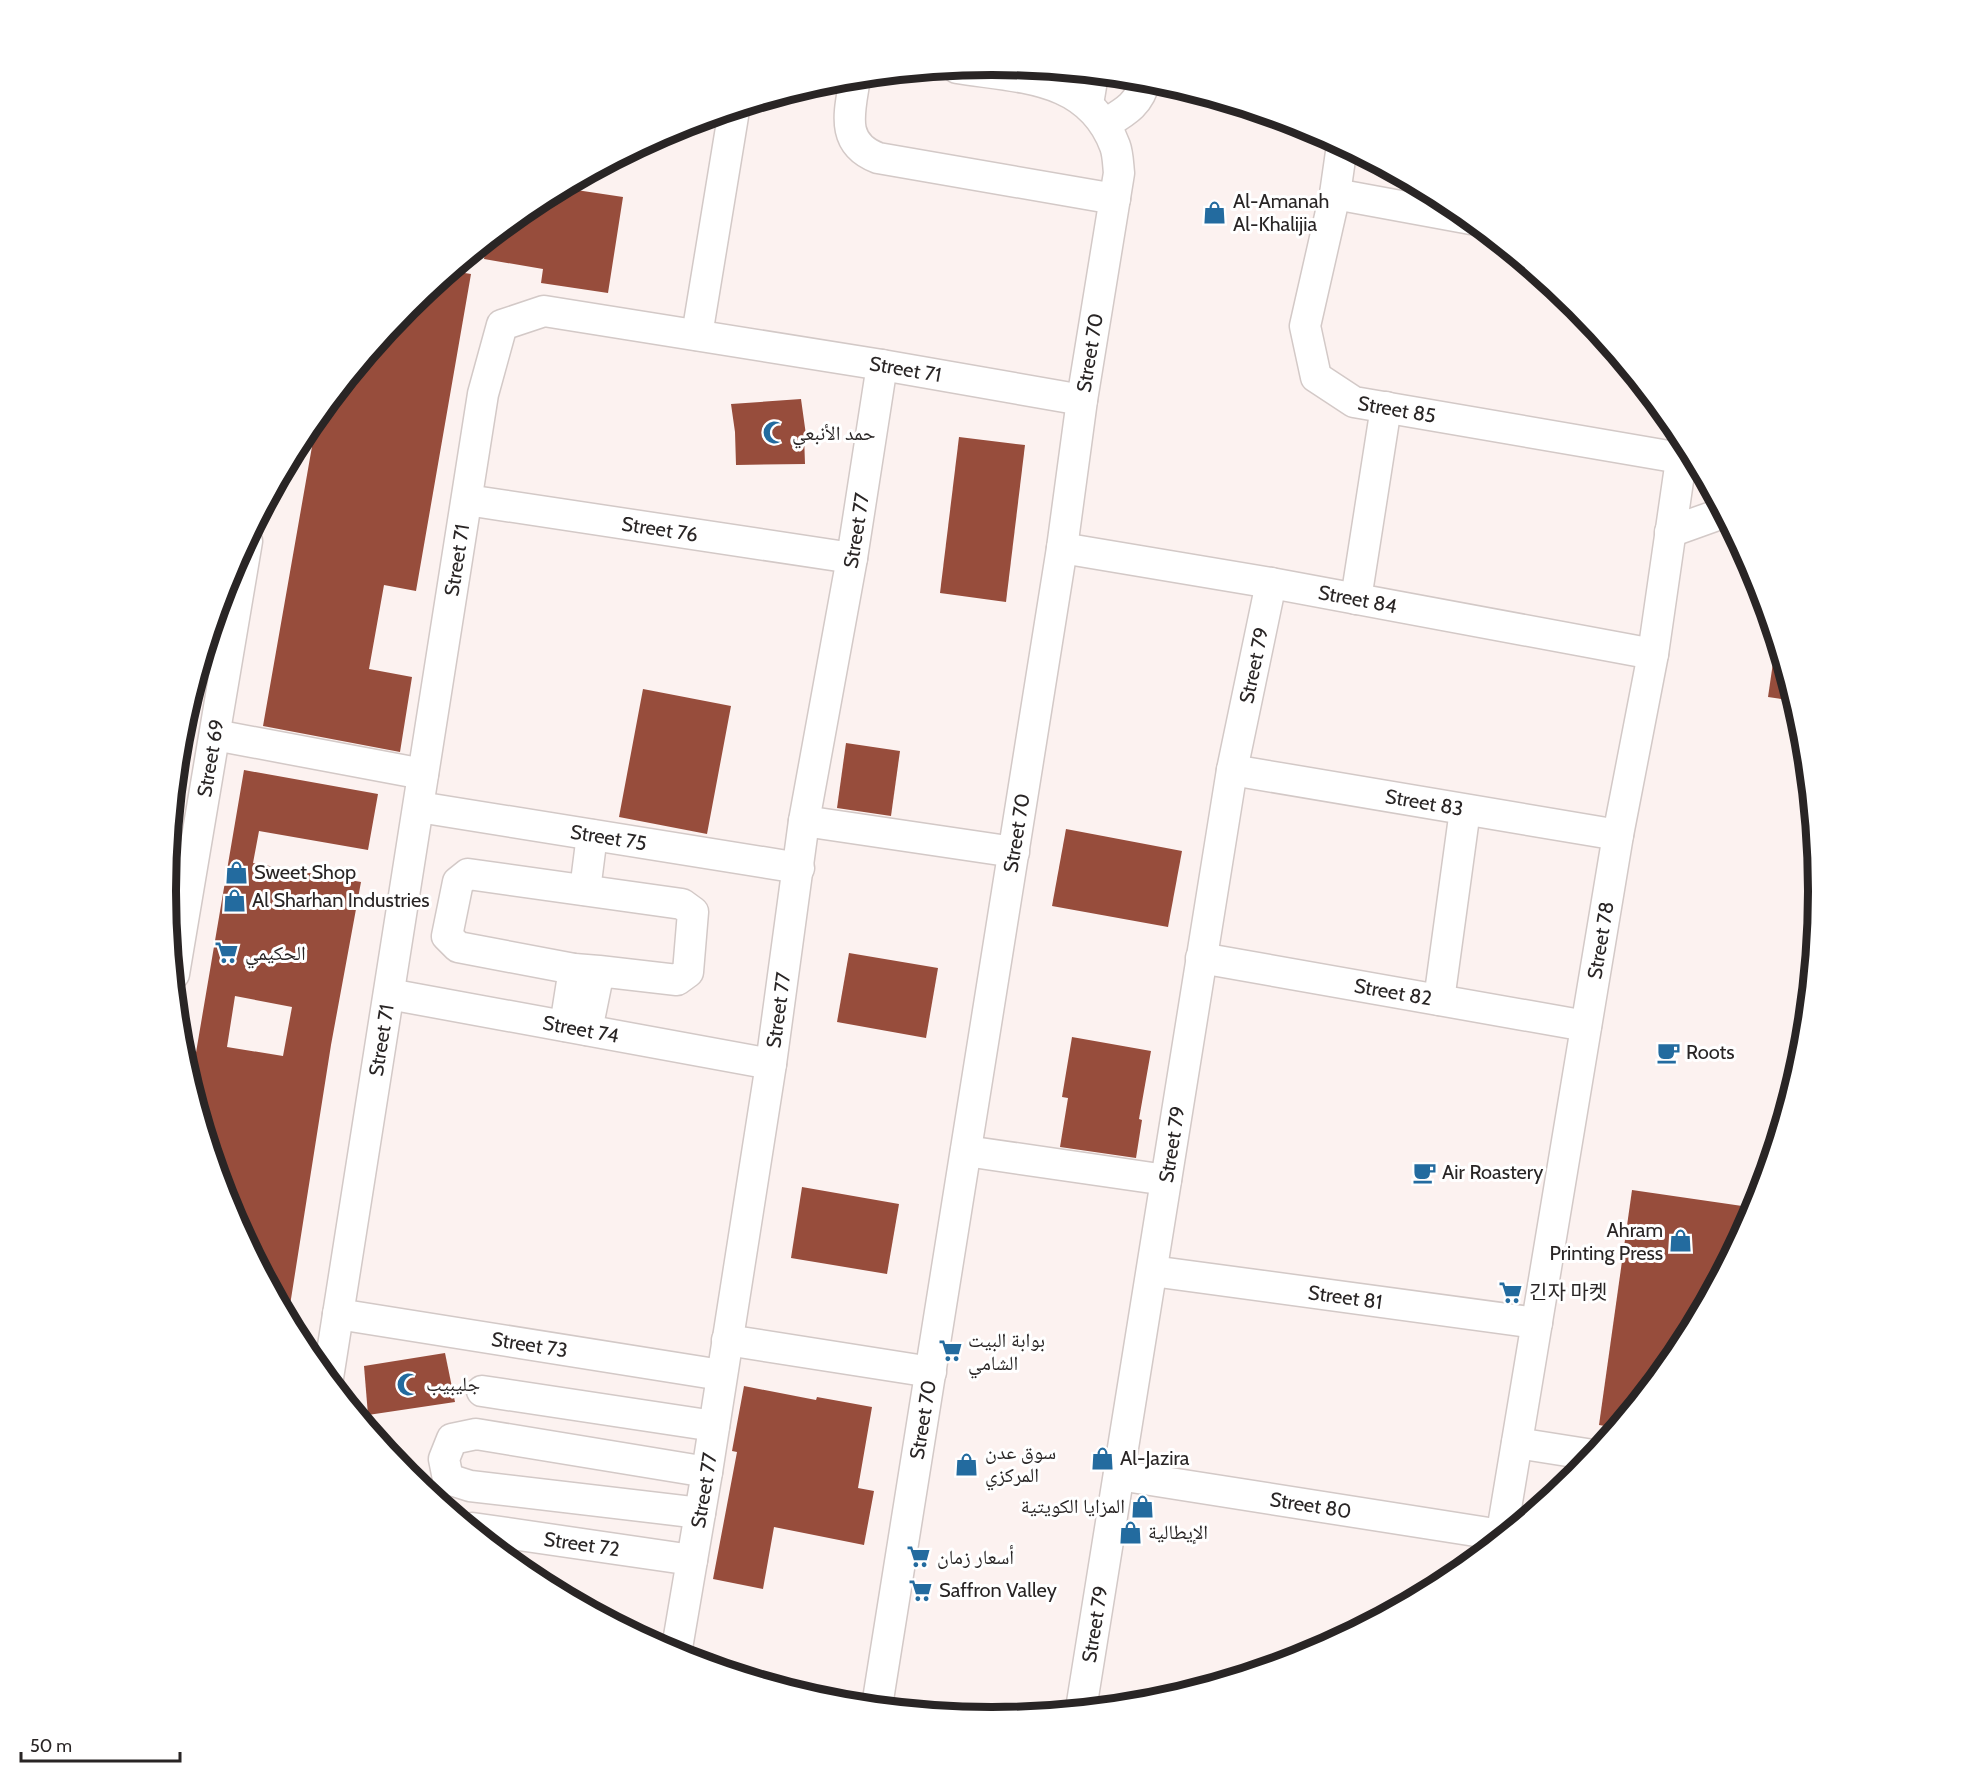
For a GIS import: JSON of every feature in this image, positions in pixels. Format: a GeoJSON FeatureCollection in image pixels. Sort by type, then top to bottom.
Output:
{"type":"FeatureCollection","features":[{"type":"Feature","properties":{"kind":"street"},"geometry":{"type":"LineString","coordinates":[[1022,76],[1065,89],[1097,114]]}},
{"type":"Feature","properties":{"kind":"street"},"geometry":{"type":"LineString","coordinates":[[1093,81],[1097,114]]}},
{"type":"Feature","properties":{"kind":"street"},"geometry":{"type":"LineString","coordinates":[[854,88],[849,118],[850,131],[856,144],[866,153],[878,158],[1115,199]]}},
{"type":"Feature","properties":{"kind":"street"},"geometry":{"type":"LineString","coordinates":[[1097,114],[1134,105],[1143,90]]}},
{"type":"Feature","properties":{"kind":"street","name":"Street 70"},"geometry":{"type":"LineString","coordinates":[[878,1699],[1062,548],[1082,400],[1119,173],[1116,148],[1097,114]]}},
{"type":"Feature","properties":{"kind":"street"},"geometry":{"type":"LineString","coordinates":[[697,335],[733,117]]}},
{"type":"Feature","properties":{"kind":"street","name":"Street 85"},"geometry":{"type":"LineString","coordinates":[[1341,153],[1335,194],[1305,326],[1316,377],[1354,402],[1677,448]]}},
{"type":"Feature","properties":{"kind":"street"},"geometry":{"type":"LineString","coordinates":[[1335,194],[1449,215]]}},
{"type":"Feature","properties":{"kind":"street","name":"Street 71"},"geometry":{"type":"LineString","coordinates":[[327,1362],[338,1314],[483,394],[502,325],[544,311],[882,364],[1082,400]]}},
{"type":"Feature","properties":{"kind":"street","name":"Street 77"},"geometry":{"type":"LineString","coordinates":[[678,1644],[771,1064],[804,821],[852,558],[882,364]]}},
{"type":"Feature","properties":{"kind":"street"},"geometry":{"type":"LineString","coordinates":[[1356,598],[1386,407]]}},
{"type":"Feature","properties":{"kind":"street","name":"Street 78"},"geometry":{"type":"LineString","coordinates":[[1503,1527],[1618,835],[1653,654],[1681,454]]}},
{"type":"Feature","properties":{"kind":"street","name":"Street 76"},"geometry":{"type":"LineString","coordinates":[[466,500],[852,558]]}},
{"type":"Feature","properties":{"kind":"street"},"geometry":{"type":"LineString","coordinates":[[1670,532],[1716,515]]}},
{"type":"Feature","properties":{"kind":"street","name":"Street 84"},"geometry":{"type":"LineString","coordinates":[[1062,548],[1356,598],[1653,654]]}},
{"type":"Feature","properties":{"kind":"street","name":"Street 69"},"geometry":{"type":"LineString","coordinates":[[178,948],[242,573]]}},
{"type":"Feature","properties":{"kind":"street","name":"Street 79"},"geometry":{"type":"LineString","coordinates":[[1082,1702],[1232,770],[1271,583]]}},
{"type":"Feature","properties":{"kind":"street"},"geometry":{"type":"LineString","coordinates":[[215,735],[423,774]]}},
{"type":"Feature","properties":{"kind":"street","name":"Street 83"},"geometry":{"type":"LineString","coordinates":[[1232,770],[1618,835]]}},
{"type":"Feature","properties":{"kind":"street","name":"Street 75"},"geometry":{"type":"LineString","coordinates":[[419,807],[799,868]]}},
{"type":"Feature","properties":{"kind":"street"},"geometry":{"type":"LineString","coordinates":[[1439,1000],[1466,810]]}},
{"type":"Feature","properties":{"kind":"street"},"geometry":{"type":"LineString","coordinates":[[804,821],[1014,852]]}},
{"type":"Feature","properties":{"kind":"street"},"geometry":{"type":"LineString","coordinates":[[592,890],[599,836]]}},
{"type":"Feature","properties":{"kind":"street"},"geometry":{"type":"LineString","coordinates":[[468,874],[592,890],[682,904],[693,912],[688,972],[677,980],[586,970],[458,947],[447,936],[458,882],[468,874]]}},
{"type":"Feature","properties":{"kind":"street","name":"Street 82"},"geometry":{"type":"LineString","coordinates":[[1201,958],[1586,1026]]}},
{"type":"Feature","properties":{"kind":"street"},"geometry":{"type":"LineString","coordinates":[[576,1028],[586,970]]}},
{"type":"Feature","properties":{"kind":"street","name":"Street 74"},"geometry":{"type":"LineString","coordinates":[[389,994],[771,1064]]}},
{"type":"Feature","properties":{"kind":"street"},"geometry":{"type":"LineString","coordinates":[[966,1151],[1166,1180]]}},
{"type":"Feature","properties":{"kind":"street","name":"Street 81"},"geometry":{"type":"LineString","coordinates":[[1152,1271],[1537,1323]]}},
{"type":"Feature","properties":{"kind":"street","name":"Street 73"},"geometry":{"type":"LineString","coordinates":[[338,1314],[721,1375]]}},
{"type":"Feature","properties":{"kind":"street"},"geometry":{"type":"LineString","coordinates":[[727,1340],[931,1372]]}},
{"type":"Feature","properties":{"kind":"street"},"geometry":{"type":"LineString","coordinates":[[483,1391],[714,1426]]}},
{"type":"Feature","properties":{"kind":"street"},"geometry":{"type":"LineString","coordinates":[[700,1513],[470,1486],[448,1479],[444,1458],[452,1439],[476,1434],[707,1472]]}},
{"type":"Feature","properties":{"kind":"street"},"geometry":{"type":"LineString","coordinates":[[1517,1443],[1583,1453]]}},
{"type":"Feature","properties":{"kind":"street","name":"Street 80"},"geometry":{"type":"LineString","coordinates":[[1119,1475],[1492,1536]]}},
{"type":"Feature","properties":{"kind":"street","name":"Street 72"},"geometry":{"type":"LineString","coordinates":[[486,1530],[692,1560]]}},
{"type":"Feature","properties":{"kind":"building"},"geometry":{"type":"Polygon","coordinates":[[[575,190],[623,197],[608,293],[541,283],[543,269],[484,259],[485,253],[496,244],[575,190]]]}},
{"type":"Feature","properties":{"kind":"building"},"geometry":{"type":"Polygon","coordinates":[[[460,272],[471,274],[416,591],[384,585],[369,669],[412,677],[400,752],[263,726],[313,439],[345,394],[416,314],[460,272]]]}},
{"type":"Feature","properties":{"kind":"building","name":"حمد الأنبعي"},"geometry":{"type":"Polygon","coordinates":[[[801,399],[806,435],[804,435],[805,464],[736,465],[731,404],[801,399]]]}},
{"type":"Feature","properties":{"kind":"building"},"geometry":{"type":"Polygon","coordinates":[[[959,437],[1025,445],[1006,602],[940,593],[959,437]]]}},
{"type":"Feature","properties":{"kind":"building"},"geometry":{"type":"Polygon","coordinates":[[[1774,657],[1786,700],[1768,697],[1774,657]]]}},
{"type":"Feature","properties":{"kind":"building"},"geometry":{"type":"Polygon","coordinates":[[[643,689],[731,706],[707,834],[619,817],[643,689]]]}},
{"type":"Feature","properties":{"kind":"building"},"geometry":{"type":"Polygon","coordinates":[[[846,743],[900,751],[891,816],[837,808],[846,743]]]}},
{"type":"Feature","properties":{"kind":"building"},"geometry":{"type":"Polygon","coordinates":[[[244,770],[378,794],[368,850],[259,831],[253,863],[361,882],[331,1045],[290,1305],[261,1252],[239,1203],[204,1102],[195,1061],[244,770]],[[235,996],[227,1047],[283,1056],[292,1007],[235,996]]]}},
{"type":"Feature","properties":{"kind":"building"},"geometry":{"type":"Polygon","coordinates":[[[1066,829],[1182,851],[1168,927],[1052,906],[1066,829]]]}},
{"type":"Feature","properties":{"kind":"building"},"geometry":{"type":"Polygon","coordinates":[[[849,953],[938,968],[926,1038],[837,1022],[849,953]]]}},
{"type":"Feature","properties":{"kind":"building"},"geometry":{"type":"Polygon","coordinates":[[[1072,1037],[1151,1051],[1139,1119],[1142,1120],[1136,1158],[1060,1147],[1068,1098],[1062,1097],[1072,1037]]]}},
{"type":"Feature","properties":{"kind":"building"},"geometry":{"type":"Polygon","coordinates":[[[802,1187],[899,1204],[887,1274],[791,1258],[802,1187]]]}},
{"type":"Feature","properties":{"kind":"building"},"geometry":{"type":"Polygon","coordinates":[[[1632,1190],[1745,1206],[1699,1299],[1671,1344],[1640,1388],[1608,1427],[1599,1425],[1632,1190]]]}},
{"type":"Feature","properties":{"kind":"building","name":"جليبيب"},"geometry":{"type":"Polygon","coordinates":[[[445,1353],[455,1402],[368,1415],[364,1366],[445,1353]]]}},
{"type":"Feature","properties":{"kind":"building"},"geometry":{"type":"Polygon","coordinates":[[[744,1386],[816,1400],[817,1397],[872,1407],[858,1488],[874,1491],[864,1545],[774,1527],[763,1589],[713,1579],[737,1452],[732,1451],[744,1386]]]}},
{"type":"Feature","properties":{"kind":"place","name":"Al-Amanah Al-Khalijia"},"geometry":{"type":"Point","coordinates":[1215,212]}},
{"type":"Feature","properties":{"kind":"place","name":"حمد الأنبعي"},"geometry":{"type":"Point","coordinates":[774,433]}},
{"type":"Feature","properties":{"kind":"place","name":"Sweet Shop"},"geometry":{"type":"Point","coordinates":[236,872]}},
{"type":"Feature","properties":{"kind":"place","name":"Al Sharhan Industries"},"geometry":{"type":"Point","coordinates":[234,900]}},
{"type":"Feature","properties":{"kind":"place","name":"الحكيمي"},"geometry":{"type":"Point","coordinates":[227,953]}},
{"type":"Feature","properties":{"kind":"place","name":"Roots"},"geometry":{"type":"Point","coordinates":[1668,1052]}},
{"type":"Feature","properties":{"kind":"place","name":"Air Roastery"},"geometry":{"type":"Point","coordinates":[1424,1172]}},
{"type":"Feature","properties":{"kind":"place","name":"Ahram Printing Press"},"geometry":{"type":"Point","coordinates":[1681,1241]}},
{"type":"Feature","properties":{"kind":"place","name":"긴자 마켓"},"geometry":{"type":"Point","coordinates":[1511,1292]}},
{"type":"Feature","properties":{"kind":"place","name":"بوابة البيت الشامي"},"geometry":{"type":"Point","coordinates":[950,1351]}},
{"type":"Feature","properties":{"kind":"place","name":"جليبيب"},"geometry":{"type":"Point","coordinates":[408,1384]}},
{"type":"Feature","properties":{"kind":"place","name":"Al-Jazira"},"geometry":{"type":"Point","coordinates":[1102,1458]}},
{"type":"Feature","properties":{"kind":"place","name":"سوق عدن المركزي"},"geometry":{"type":"Point","coordinates":[967,1464]}},
{"type":"Feature","properties":{"kind":"place","name":"المزايا الكويتية"},"geometry":{"type":"Point","coordinates":[1143,1506]}},
{"type":"Feature","properties":{"kind":"place","name":"الإيطالية"},"geometry":{"type":"Point","coordinates":[1130,1532]}},
{"type":"Feature","properties":{"kind":"place","name":"أسعار زمان"},"geometry":{"type":"Point","coordinates":[919,1557]}},
{"type":"Feature","properties":{"kind":"place","name":"Saffron Valley"},"geometry":{"type":"Point","coordinates":[921,1590]}}]}
